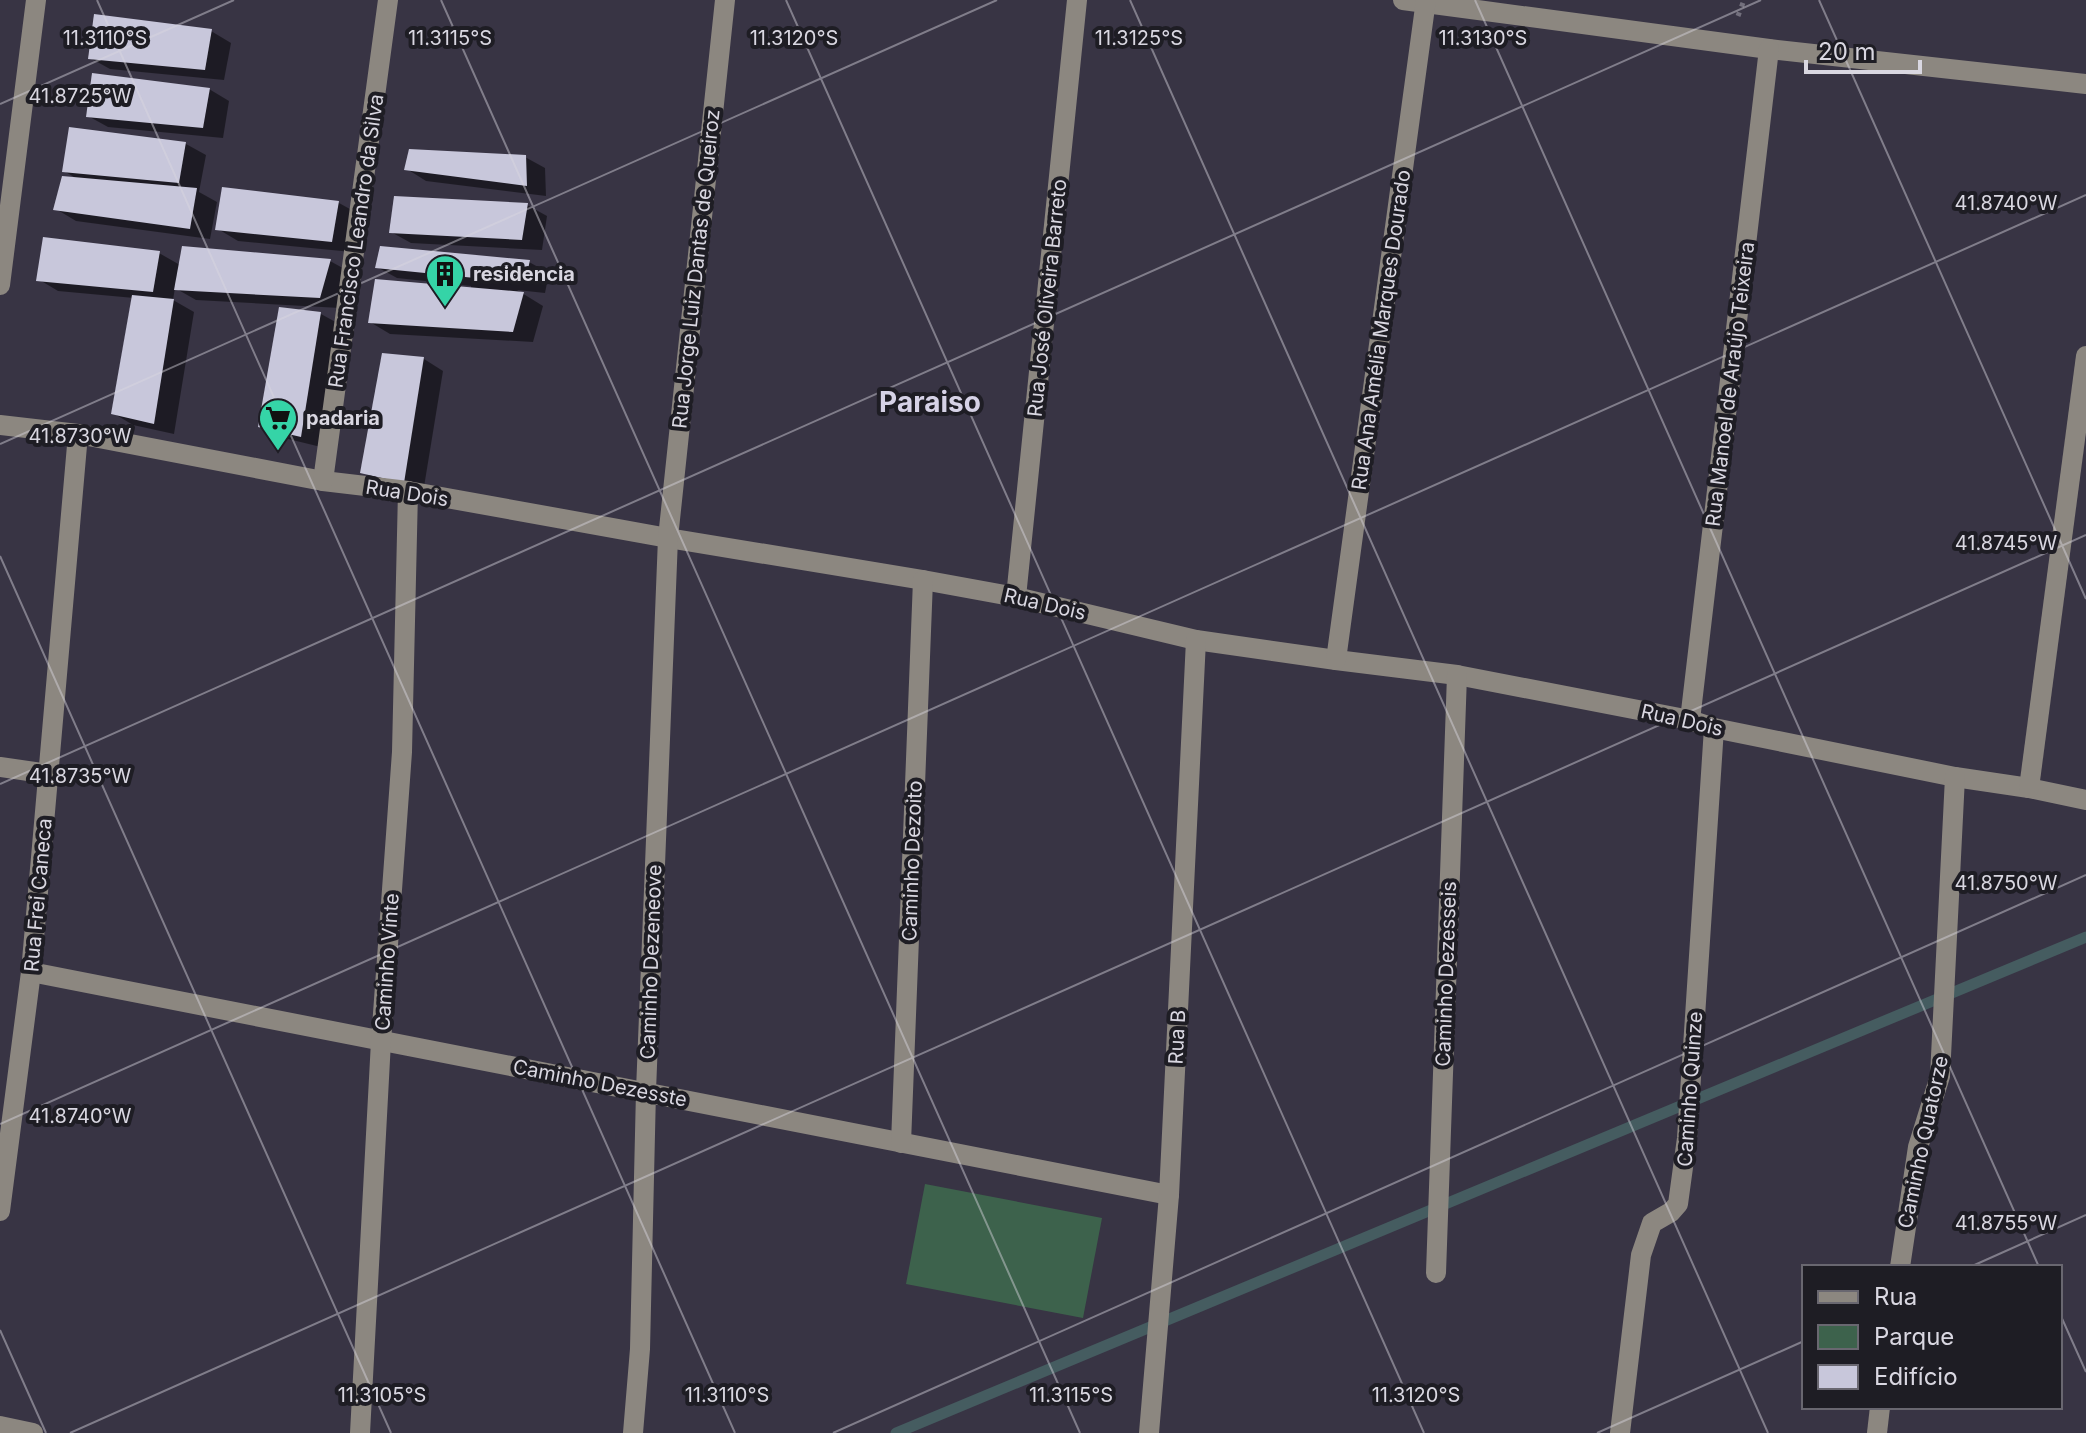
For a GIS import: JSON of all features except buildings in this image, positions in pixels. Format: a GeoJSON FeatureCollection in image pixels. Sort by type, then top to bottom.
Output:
{"type":"FeatureCollection","features":[{"type":"Feature","properties":{"kind":"street"},"geometry":{"type":"LineString","coordinates":[[0,285],[36,0]]}},
{"type":"Feature","properties":{"kind":"street","name":"Rua Francisco Leandro da Silva"},"geometry":{"type":"LineString","coordinates":[[323,481],[388,0]]}},
{"type":"Feature","properties":{"kind":"street","name":"Rua Jorge Luiz Dantas de Queiroz"},"geometry":{"type":"LineString","coordinates":[[668,538],[725,0]]}},
{"type":"Feature","properties":{"kind":"street","name":"Rua José Oliveira Barreto"},"geometry":{"type":"LineString","coordinates":[[1016,597],[1077,0]]}},
{"type":"Feature","properties":{"kind":"street"},"geometry":{"type":"LineString","coordinates":[[1403,0],[1769,49],[2086,84]]}},
{"type":"Feature","properties":{"kind":"street","name":"Rua Ana Amélia Marques Dourado"},"geometry":{"type":"LineString","coordinates":[[1336,660],[1425,1]]}},
{"type":"Feature","properties":{"kind":"street","name":"Rua Manoel de Araújo Teixeira"},"geometry":{"type":"LineString","coordinates":[[1690,720],[1769,49]]}},
{"type":"Feature","properties":{"kind":"street"},"geometry":{"type":"LineString","coordinates":[[2029,788],[2086,356]]}},
{"type":"Feature","properties":{"kind":"street","name":"Rua Dois"},"geometry":{"type":"LineString","coordinates":[[0,425],[78,434],[323,481],[408,491],[923,580],[1016,597],[1196,640],[1457,675],[1690,720],[1714,728],[1955,777],[2086,800]]}},
{"type":"Feature","properties":{"kind":"street","name":"Rua Frei Caneca"},"geometry":{"type":"LineString","coordinates":[[0,1211],[31,972],[78,434]]}},
{"type":"Feature","properties":{"kind":"street","name":"Caminho Vinte"},"geometry":{"type":"LineString","coordinates":[[360,1433],[381,1041],[402,752],[408,491]]}},
{"type":"Feature","properties":{"kind":"street","name":"Caminho Dezeneove"},"geometry":{"type":"LineString","coordinates":[[633,1433],[640,1349],[646,1091],[668,538]]}},
{"type":"Feature","properties":{"kind":"street","name":"Caminho Dezoito"},"geometry":{"type":"LineString","coordinates":[[901,1143],[923,580]]}},
{"type":"Feature","properties":{"kind":"street","name":"Rua B"},"geometry":{"type":"LineString","coordinates":[[1149,1433],[1169,1195],[1196,640]]}},
{"type":"Feature","properties":{"kind":"street","name":"Caminho Dezesseis"},"geometry":{"type":"LineString","coordinates":[[1436,1273],[1457,675]]}},
{"type":"Feature","properties":{"kind":"street","name":"Caminho Quinze"},"geometry":{"type":"LineString","coordinates":[[1620,1433],[1641,1255],[1652,1223],[1676,1208],[1681,1192],[1714,728]]}},
{"type":"Feature","properties":{"kind":"street"},"geometry":{"type":"LineString","coordinates":[[0,767],[49,774]]}},
{"type":"Feature","properties":{"kind":"street","name":"Caminho Quatorze"},"geometry":{"type":"LineString","coordinates":[[1900,1265],[1918,1147],[1940,1076],[1955,777]]}},
{"type":"Feature","properties":{"kind":"street","name":"Caminho Dezesste"},"geometry":{"type":"LineString","coordinates":[[31,972],[1169,1195]]}},
{"type":"Feature","properties":{"kind":"street"},"geometry":{"type":"LineString","coordinates":[[1877,1433],[1880,1409]]}},
{"type":"Feature","properties":{"kind":"street"},"geometry":{"type":"LineString","coordinates":[[0,1426],[33,1433]]}},
{"type":"Feature","properties":{"kind":"green space"},"geometry":{"type":"Polygon","coordinates":[[[925,1184],[1102,1218],[1083,1318],[906,1284],[925,1184]]]}},
{"type":"Feature","properties":{"kind":"waterway"},"geometry":{"type":"LineString","coordinates":[[896,1433],[2086,937]]}},
{"type":"Feature","properties":{"kind":"place","name":"residencia"},"geometry":{"type":"Point","coordinates":[445,308]}},
{"type":"Feature","properties":{"kind":"place","name":"padaria"},"geometry":{"type":"Point","coordinates":[278,452]}},
{"type":"Feature","properties":{"kind":"district","name":"Paraiso"},"geometry":{"type":"Point","coordinates":[930,402]}}]}
